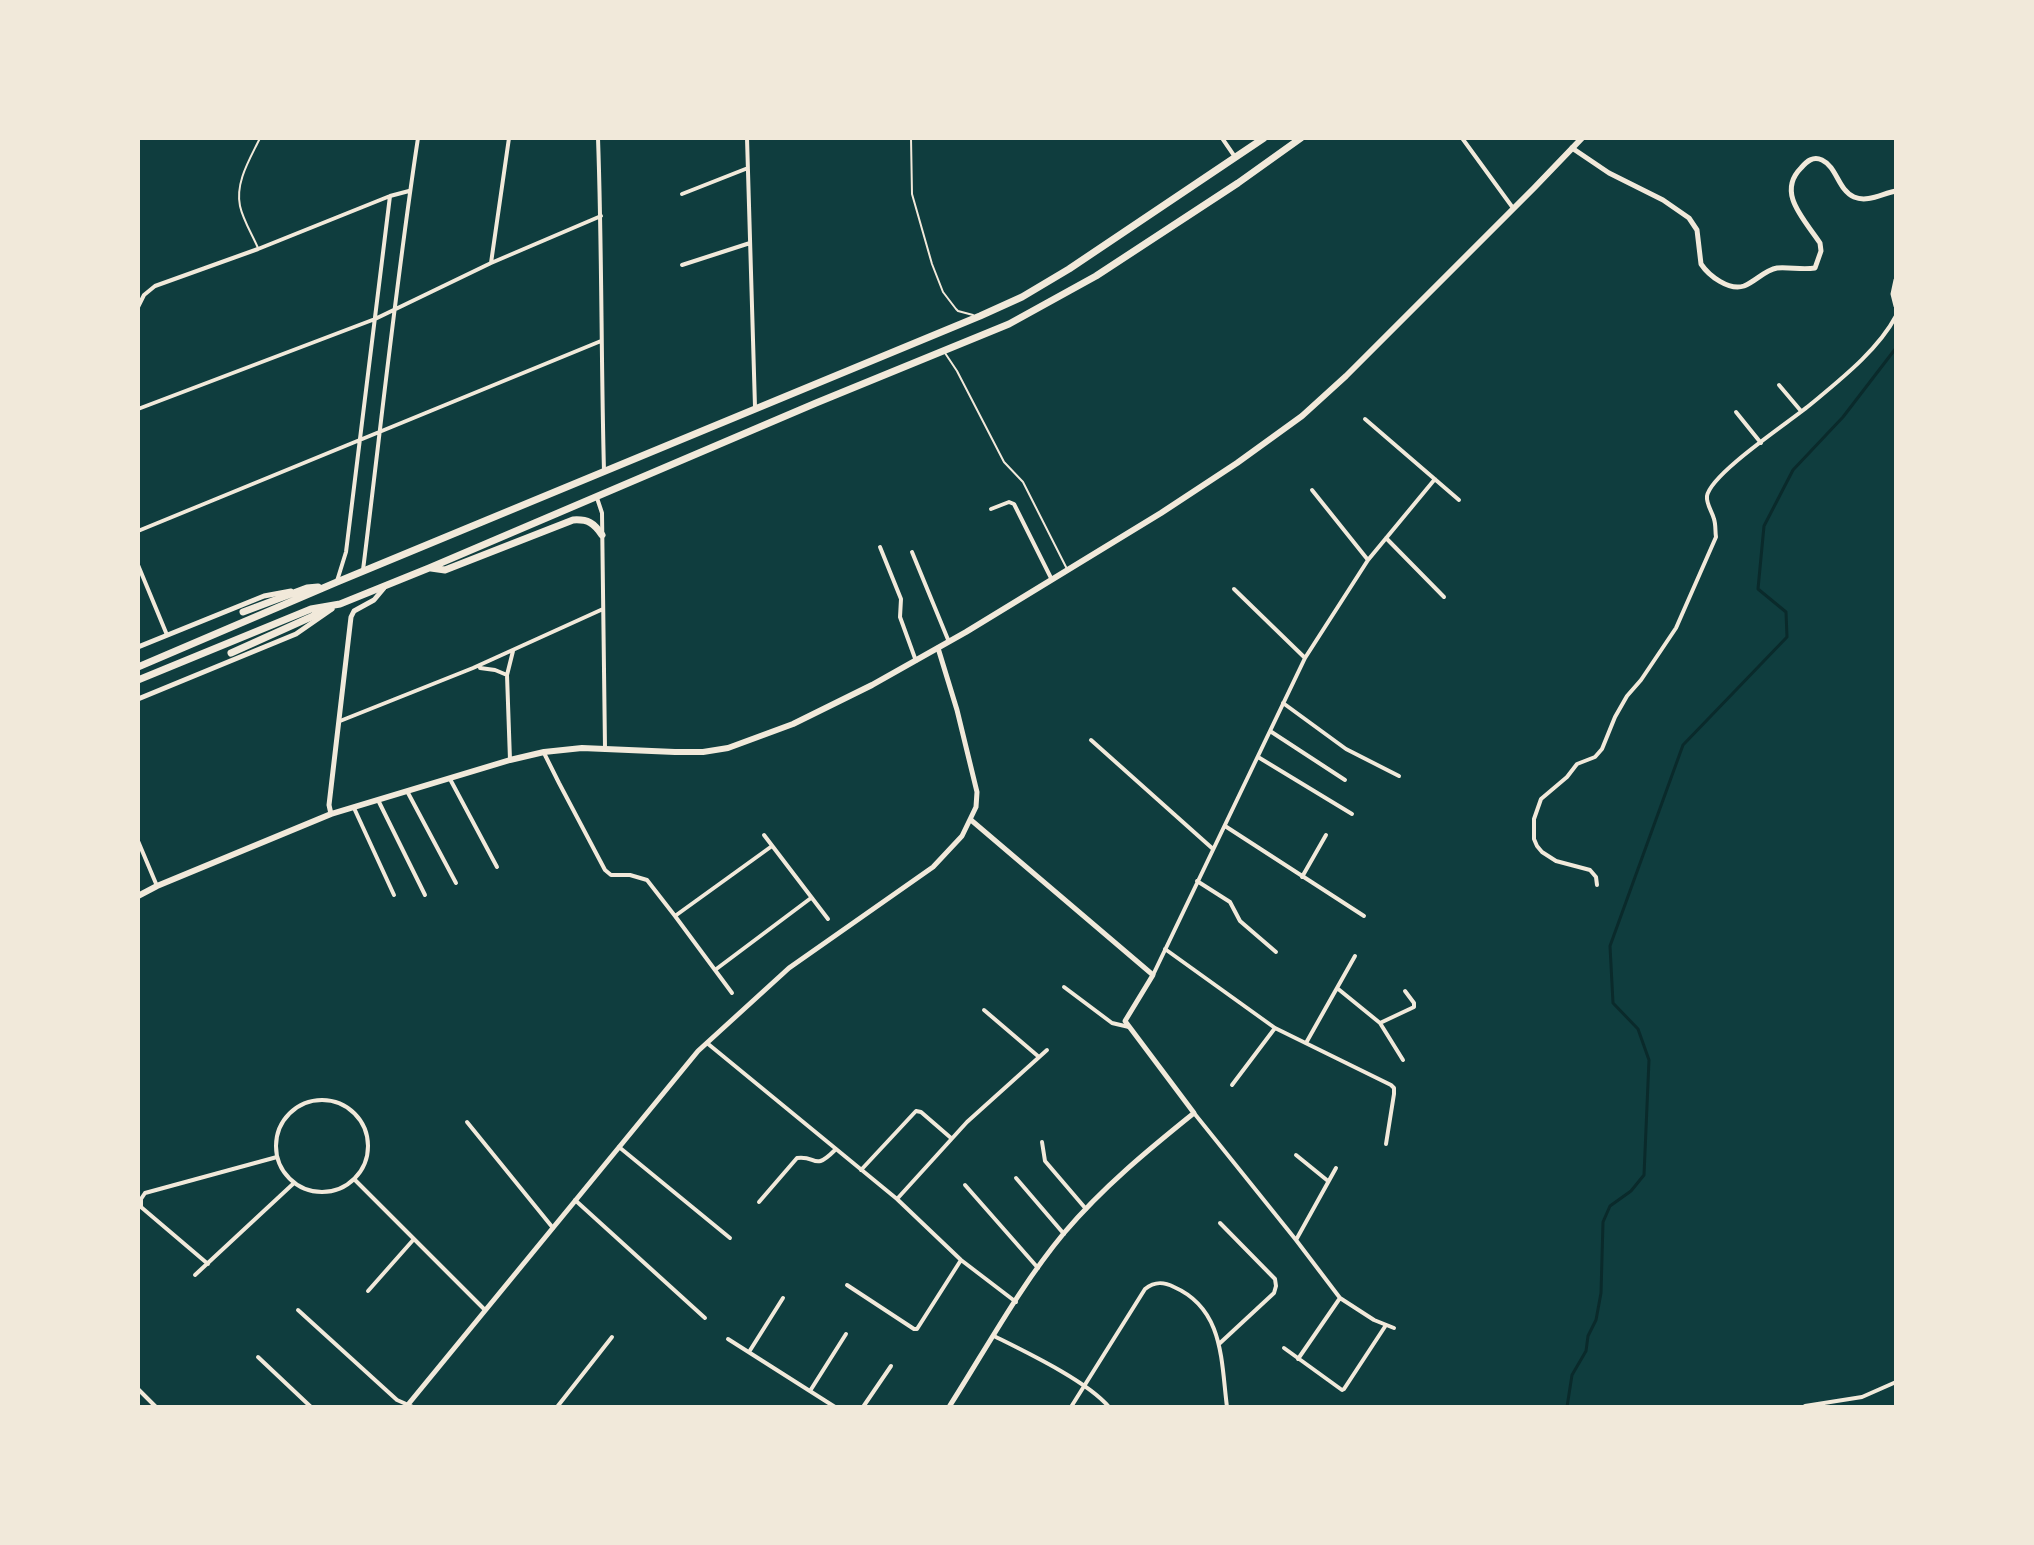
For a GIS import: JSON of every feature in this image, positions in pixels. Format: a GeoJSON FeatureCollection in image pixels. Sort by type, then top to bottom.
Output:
{"type":"FeatureCollection","features":[{"type":"Feature","properties":{"kind":"highway"},"geometry":{"type":"LineString","coordinates":[[138,667],[1022,297],[1069,269],[1264,138]]}},
{"type":"Feature","properties":{"kind":"highway"},"geometry":{"type":"LineString","coordinates":[[231,653],[340,604],[1009,324],[1096,276],[1301,138]]}},
{"type":"Feature","properties":{"kind":"highway"},"geometry":{"type":"LineString","coordinates":[[429,568],[445,570],[573,520],[582,519],[593,524],[602,535]]}},
{"type":"Feature","properties":{"kind":"highway"},"geometry":{"type":"LineString","coordinates":[[243,612],[307,588],[332,584]]}},
{"type":"Feature","properties":{"kind":"highway"},"geometry":{"type":"LineString","coordinates":[[138,680],[311,609],[340,604]]}},
{"type":"Feature","properties":{"kind":"main road"},"geometry":{"type":"LineString","coordinates":[[138,896],[331,814],[510,760],[582,748],[703,752],[728,748],[793,724],[916,661],[1052,580],[1237,463],[1302,416],[1346,376],[1582,138]]}},
{"type":"Feature","properties":{"kind":"street"},"geometry":{"type":"LineString","coordinates":[[363,572],[378,432],[418,138]]}},
{"type":"Feature","properties":{"kind":"street"},"geometry":{"type":"LineString","coordinates":[[491,263],[509,138]]}},
{"type":"Feature","properties":{"kind":"street"},"geometry":{"type":"LineString","coordinates":[[598,138],[604,471]]}},
{"type":"Feature","properties":{"kind":"street"},"geometry":{"type":"LineString","coordinates":[[747,138],[755,410]]}},
{"type":"Feature","properties":{"kind":"street"},"geometry":{"type":"LineString","coordinates":[[1222,138],[1235,157]]}},
{"type":"Feature","properties":{"kind":"street"},"geometry":{"type":"LineString","coordinates":[[1462,138],[1513,208]]}},
{"type":"Feature","properties":{"kind":"street"},"geometry":{"type":"LineString","coordinates":[[1572,148],[1609,173],[1663,200],[1689,218],[1697,230],[1704,269],[1722,282],[1736,287],[1777,268],[1815,268],[1821,251],[1820,243],[1793,203],[1790,190],[1793,177],[1809,160],[1818,158],[1826,163],[1843,188],[1857,198],[1868,199],[1896,191]]}},
{"type":"Feature","properties":{"kind":"street"},"geometry":{"type":"LineString","coordinates":[[682,194],[748,168]]}},
{"type":"Feature","properties":{"kind":"street"},"geometry":{"type":"LineString","coordinates":[[138,307],[144,295],[155,286],[409,191]]}},
{"type":"Feature","properties":{"kind":"street"},"geometry":{"type":"LineString","coordinates":[[332,584],[346,552],[390,196]]}},
{"type":"Feature","properties":{"kind":"street"},"geometry":{"type":"LineString","coordinates":[[138,409],[375,319],[491,263],[601,216]]}},
{"type":"Feature","properties":{"kind":"street"},"geometry":{"type":"LineString","coordinates":[[682,265],[750,243]]}},
{"type":"Feature","properties":{"kind":"street"},"geometry":{"type":"LineString","coordinates":[[1896,280],[1893,294],[1896,306]]}},
{"type":"Feature","properties":{"kind":"street"},"geometry":{"type":"LineString","coordinates":[[1597,885],[1596,877],[1590,870],[1556,861],[1537,846],[1534,819],[1541,799],[1577,764],[1595,757],[1602,749],[1627,696],[1676,628],[1716,537],[1715,521],[1707,502],[1711,486],[1727,469],[1801,412],[1873,348],[1896,316]]}},
{"type":"Feature","properties":{"kind":"street"},"geometry":{"type":"LineString","coordinates":[[138,531],[601,341]]}},
{"type":"Feature","properties":{"kind":"street"},"geometry":{"type":"LineString","coordinates":[[1779,385],[1801,412]]}},
{"type":"Feature","properties":{"kind":"street"},"geometry":{"type":"LineString","coordinates":[[1736,412],[1761,443]]}},
{"type":"Feature","properties":{"kind":"street"},"geometry":{"type":"LineString","coordinates":[[1365,419],[1459,500]]}},
{"type":"Feature","properties":{"kind":"street"},"geometry":{"type":"LineString","coordinates":[[1127,1024],[1305,658],[1368,560],[1435,479]]}},
{"type":"Feature","properties":{"kind":"street"},"geometry":{"type":"LineString","coordinates":[[1312,490],[1368,560]]}},
{"type":"Feature","properties":{"kind":"street"},"geometry":{"type":"LineString","coordinates":[[596,496],[602,513],[605,749]]}},
{"type":"Feature","properties":{"kind":"street"},"geometry":{"type":"LineString","coordinates":[[991,509],[1009,502],[1014,504],[1052,580]]}},
{"type":"Feature","properties":{"kind":"street"},"geometry":{"type":"LineString","coordinates":[[1386,538],[1444,597]]}},
{"type":"Feature","properties":{"kind":"street"},"geometry":{"type":"LineString","coordinates":[[880,547],[901,599],[900,617],[916,661]]}},
{"type":"Feature","properties":{"kind":"street"},"geometry":{"type":"LineString","coordinates":[[912,552],[949,642]]}},
{"type":"Feature","properties":{"kind":"street"},"geometry":{"type":"LineString","coordinates":[[138,565],[167,635]]}},
{"type":"Feature","properties":{"kind":"street"},"geometry":{"type":"LineString","coordinates":[[331,814],[329,805],[351,617],[354,611],[374,600],[389,584]]}},
{"type":"Feature","properties":{"kind":"street"},"geometry":{"type":"LineString","coordinates":[[138,647],[264,596],[307,588]]}},
{"type":"Feature","properties":{"kind":"street"},"geometry":{"type":"LineString","coordinates":[[1234,589],[1305,658]]}},
{"type":"Feature","properties":{"kind":"street"},"geometry":{"type":"LineString","coordinates":[[138,699],[296,634],[340,604]]}},
{"type":"Feature","properties":{"kind":"street"},"geometry":{"type":"LineString","coordinates":[[340,721],[513,651],[603,609]]}},
{"type":"Feature","properties":{"kind":"street"},"geometry":{"type":"LineString","coordinates":[[298,1310],[397,1400],[409,1406],[698,1051],[789,968],[933,867],[962,836],[978,801],[957,710],[938,648]]}},
{"type":"Feature","properties":{"kind":"street"},"geometry":{"type":"LineString","coordinates":[[510,760],[507,675],[513,651]]}},
{"type":"Feature","properties":{"kind":"street"},"geometry":{"type":"LineString","coordinates":[[473,668],[485,668],[507,675]]}},
{"type":"Feature","properties":{"kind":"street"},"geometry":{"type":"LineString","coordinates":[[1283,703],[1346,749],[1399,776]]}},
{"type":"Feature","properties":{"kind":"street"},"geometry":{"type":"LineString","coordinates":[[1270,731],[1345,780]]}},
{"type":"Feature","properties":{"kind":"street"},"geometry":{"type":"LineString","coordinates":[[1091,740],[1213,849]]}},
{"type":"Feature","properties":{"kind":"street"},"geometry":{"type":"LineString","coordinates":[[544,752],[605,870],[611,875],[630,875],[647,880],[732,993]]}},
{"type":"Feature","properties":{"kind":"street"},"geometry":{"type":"LineString","coordinates":[[1258,757],[1352,814]]}},
{"type":"Feature","properties":{"kind":"street"},"geometry":{"type":"LineString","coordinates":[[450,779],[497,867]]}},
{"type":"Feature","properties":{"kind":"street"},"geometry":{"type":"LineString","coordinates":[[407,791],[456,883]]}},
{"type":"Feature","properties":{"kind":"street"},"geometry":{"type":"LineString","coordinates":[[378,800],[425,895]]}},
{"type":"Feature","properties":{"kind":"street"},"geometry":{"type":"LineString","coordinates":[[354,808],[394,895]]}},
{"type":"Feature","properties":{"kind":"street"},"geometry":{"type":"LineString","coordinates":[[971,820],[1153,975]]}},
{"type":"Feature","properties":{"kind":"street"},"geometry":{"type":"LineString","coordinates":[[1224,826],[1364,916]]}},
{"type":"Feature","properties":{"kind":"street"},"geometry":{"type":"LineString","coordinates":[[764,835],[828,919]]}},
{"type":"Feature","properties":{"kind":"street"},"geometry":{"type":"LineString","coordinates":[[1302,877],[1326,835]]}},
{"type":"Feature","properties":{"kind":"street"},"geometry":{"type":"LineString","coordinates":[[138,841],[157,886]]}},
{"type":"Feature","properties":{"kind":"street"},"geometry":{"type":"LineString","coordinates":[[675,916],[772,846]]}},
{"type":"Feature","properties":{"kind":"street"},"geometry":{"type":"LineString","coordinates":[[1197,881],[1230,902],[1240,921],[1276,952]]}},
{"type":"Feature","properties":{"kind":"street"},"geometry":{"type":"LineString","coordinates":[[715,970],[811,898]]}},
{"type":"Feature","properties":{"kind":"street"},"geometry":{"type":"LineString","coordinates":[[1165,949],[1275,1028],[1391,1085],[1394,1094],[1386,1144]]}},
{"type":"Feature","properties":{"kind":"street"},"geometry":{"type":"LineString","coordinates":[[1306,1043],[1355,956]]}},
{"type":"Feature","properties":{"kind":"street"},"geometry":{"type":"LineString","coordinates":[[1064,987],[1112,1023],[1127,1024],[1340,1298],[1374,1320],[1394,1328]]}},
{"type":"Feature","properties":{"kind":"street"},"geometry":{"type":"LineString","coordinates":[[1337,988],[1380,1023],[1403,1060]]}},
{"type":"Feature","properties":{"kind":"street"},"geometry":{"type":"LineString","coordinates":[[1380,1023],[1414,1007],[1405,991]]}},
{"type":"Feature","properties":{"kind":"street"},"geometry":{"type":"LineString","coordinates":[[984,1010],[1039,1057]]}},
{"type":"Feature","properties":{"kind":"street"},"geometry":{"type":"LineString","coordinates":[[1232,1085],[1275,1028]]}},
{"type":"Feature","properties":{"kind":"street"},"geometry":{"type":"LineString","coordinates":[[707,1043],[897,1199],[961,1260],[1016,1302]]}},
{"type":"Feature","properties":{"kind":"street"},"geometry":{"type":"LineString","coordinates":[[897,1199],[967,1122],[1047,1050]]}},
{"type":"Feature","properties":{"kind":"street"},"geometry":{"type":"LineString","coordinates":[[1359,1079],[1362,1071]]}},
{"type":"Feature","properties":{"kind":"street"},"geometry":{"type":"LineString","coordinates":[[313,1100],[334,1101],[353,1111],[365,1129],[368,1150],[354,1179],[338,1189],[311,1191],[294,1183],[283,1171],[277,1157],[277,1136],[280,1125],[294,1109],[313,1100]]}},
{"type":"Feature","properties":{"kind":"street"},"geometry":{"type":"LineString","coordinates":[[861,1170],[916,1111],[952,1138]]}},
{"type":"Feature","properties":{"kind":"street"},"geometry":{"type":"LineString","coordinates":[[949,1407],[1038,1268],[1064,1234],[1125,1169],[1194,1113]]}},
{"type":"Feature","properties":{"kind":"street"},"geometry":{"type":"LineString","coordinates":[[467,1122],[553,1228]]}},
{"type":"Feature","properties":{"kind":"street"},"geometry":{"type":"LineString","coordinates":[[1042,1142],[1045,1161],[1086,1209]]}},
{"type":"Feature","properties":{"kind":"street"},"geometry":{"type":"LineString","coordinates":[[619,1147],[730,1238]]}},
{"type":"Feature","properties":{"kind":"street"},"geometry":{"type":"LineString","coordinates":[[759,1202],[797,1158],[820,1161],[836,1149]]}},
{"type":"Feature","properties":{"kind":"street"},"geometry":{"type":"LineString","coordinates":[[1296,1155],[1328,1181]]}},
{"type":"Feature","properties":{"kind":"street"},"geometry":{"type":"LineString","coordinates":[[208,1264],[141,1207],[141,1199],[145,1193],[277,1157]]}},
{"type":"Feature","properties":{"kind":"street"},"geometry":{"type":"LineString","coordinates":[[1296,1240],[1336,1168]]}},
{"type":"Feature","properties":{"kind":"street"},"geometry":{"type":"LineString","coordinates":[[1016,1178],[1064,1234]]}},
{"type":"Feature","properties":{"kind":"street"},"geometry":{"type":"LineString","coordinates":[[354,1179],[485,1310]]}},
{"type":"Feature","properties":{"kind":"street"},"geometry":{"type":"LineString","coordinates":[[195,1275],[294,1183]]}},
{"type":"Feature","properties":{"kind":"street"},"geometry":{"type":"LineString","coordinates":[[965,1185],[1038,1268]]}},
{"type":"Feature","properties":{"kind":"street"},"geometry":{"type":"LineString","coordinates":[[575,1200],[705,1318]]}},
{"type":"Feature","properties":{"kind":"street"},"geometry":{"type":"LineString","coordinates":[[1219,1344],[1274,1293],[1276,1286],[1275,1279],[1220,1223]]}},
{"type":"Feature","properties":{"kind":"street"},"geometry":{"type":"LineString","coordinates":[[368,1291],[414,1239]]}},
{"type":"Feature","properties":{"kind":"street"},"geometry":{"type":"LineString","coordinates":[[847,1285],[917,1329],[961,1260]]}},
{"type":"Feature","properties":{"kind":"street"},"geometry":{"type":"LineString","coordinates":[[1071,1407],[1145,1289],[1151,1285],[1167,1284],[1182,1290],[1200,1305],[1214,1327],[1227,1407]]}},
{"type":"Feature","properties":{"kind":"street"},"geometry":{"type":"LineString","coordinates":[[749,1352],[783,1298]]}},
{"type":"Feature","properties":{"kind":"street"},"geometry":{"type":"LineString","coordinates":[[1298,1359],[1340,1298]]}},
{"type":"Feature","properties":{"kind":"street"},"geometry":{"type":"LineString","coordinates":[[1284,1348],[1339,1389],[1344,1389],[1386,1325]]}},
{"type":"Feature","properties":{"kind":"street"},"geometry":{"type":"LineString","coordinates":[[810,1391],[846,1334]]}},
{"type":"Feature","properties":{"kind":"street"},"geometry":{"type":"LineString","coordinates":[[994,1336],[1084,1387],[1109,1407]]}},
{"type":"Feature","properties":{"kind":"street"},"geometry":{"type":"LineString","coordinates":[[557,1407],[612,1337]]}},
{"type":"Feature","properties":{"kind":"street"},"geometry":{"type":"LineString","coordinates":[[728,1339],[835,1407]]}},
{"type":"Feature","properties":{"kind":"street"},"geometry":{"type":"LineString","coordinates":[[258,1357],[311,1407]]}},
{"type":"Feature","properties":{"kind":"street"},"geometry":{"type":"LineString","coordinates":[[863,1407],[891,1366]]}},
{"type":"Feature","properties":{"kind":"street"},"geometry":{"type":"LineString","coordinates":[[1805,1406],[1862,1397],[1896,1382]]}},
{"type":"Feature","properties":{"kind":"street"},"geometry":{"type":"LineString","coordinates":[[138,1389],[156,1407]]}},
{"type":"Feature","properties":{"kind":"lane"},"geometry":{"type":"LineString","coordinates":[[258,249],[240,207],[239,192],[242,177],[260,138]]}},
{"type":"Feature","properties":{"kind":"lane"},"geometry":{"type":"LineString","coordinates":[[911,138],[912,194],[932,264],[943,292],[958,311],[980,316]]}},
{"type":"Feature","properties":{"kind":"lane"},"geometry":{"type":"LineString","coordinates":[[944,351],[1004,462],[1023,482],[1068,570]]}},
{"type":"Feature","properties":{"kind":"waterway"},"geometry":{"type":"LineString","coordinates":[[1567,1407],[1572,1375],[1586,1351],[1588,1336],[1596,1320],[1601,1293],[1603,1222],[1610,1206],[1631,1191],[1644,1175],[1649,1060],[1638,1029],[1613,1003],[1610,946],[1683,745],[1787,637],[1786,612],[1758,589],[1764,526],[1793,470],[1843,417],[1896,348]]}}]}
